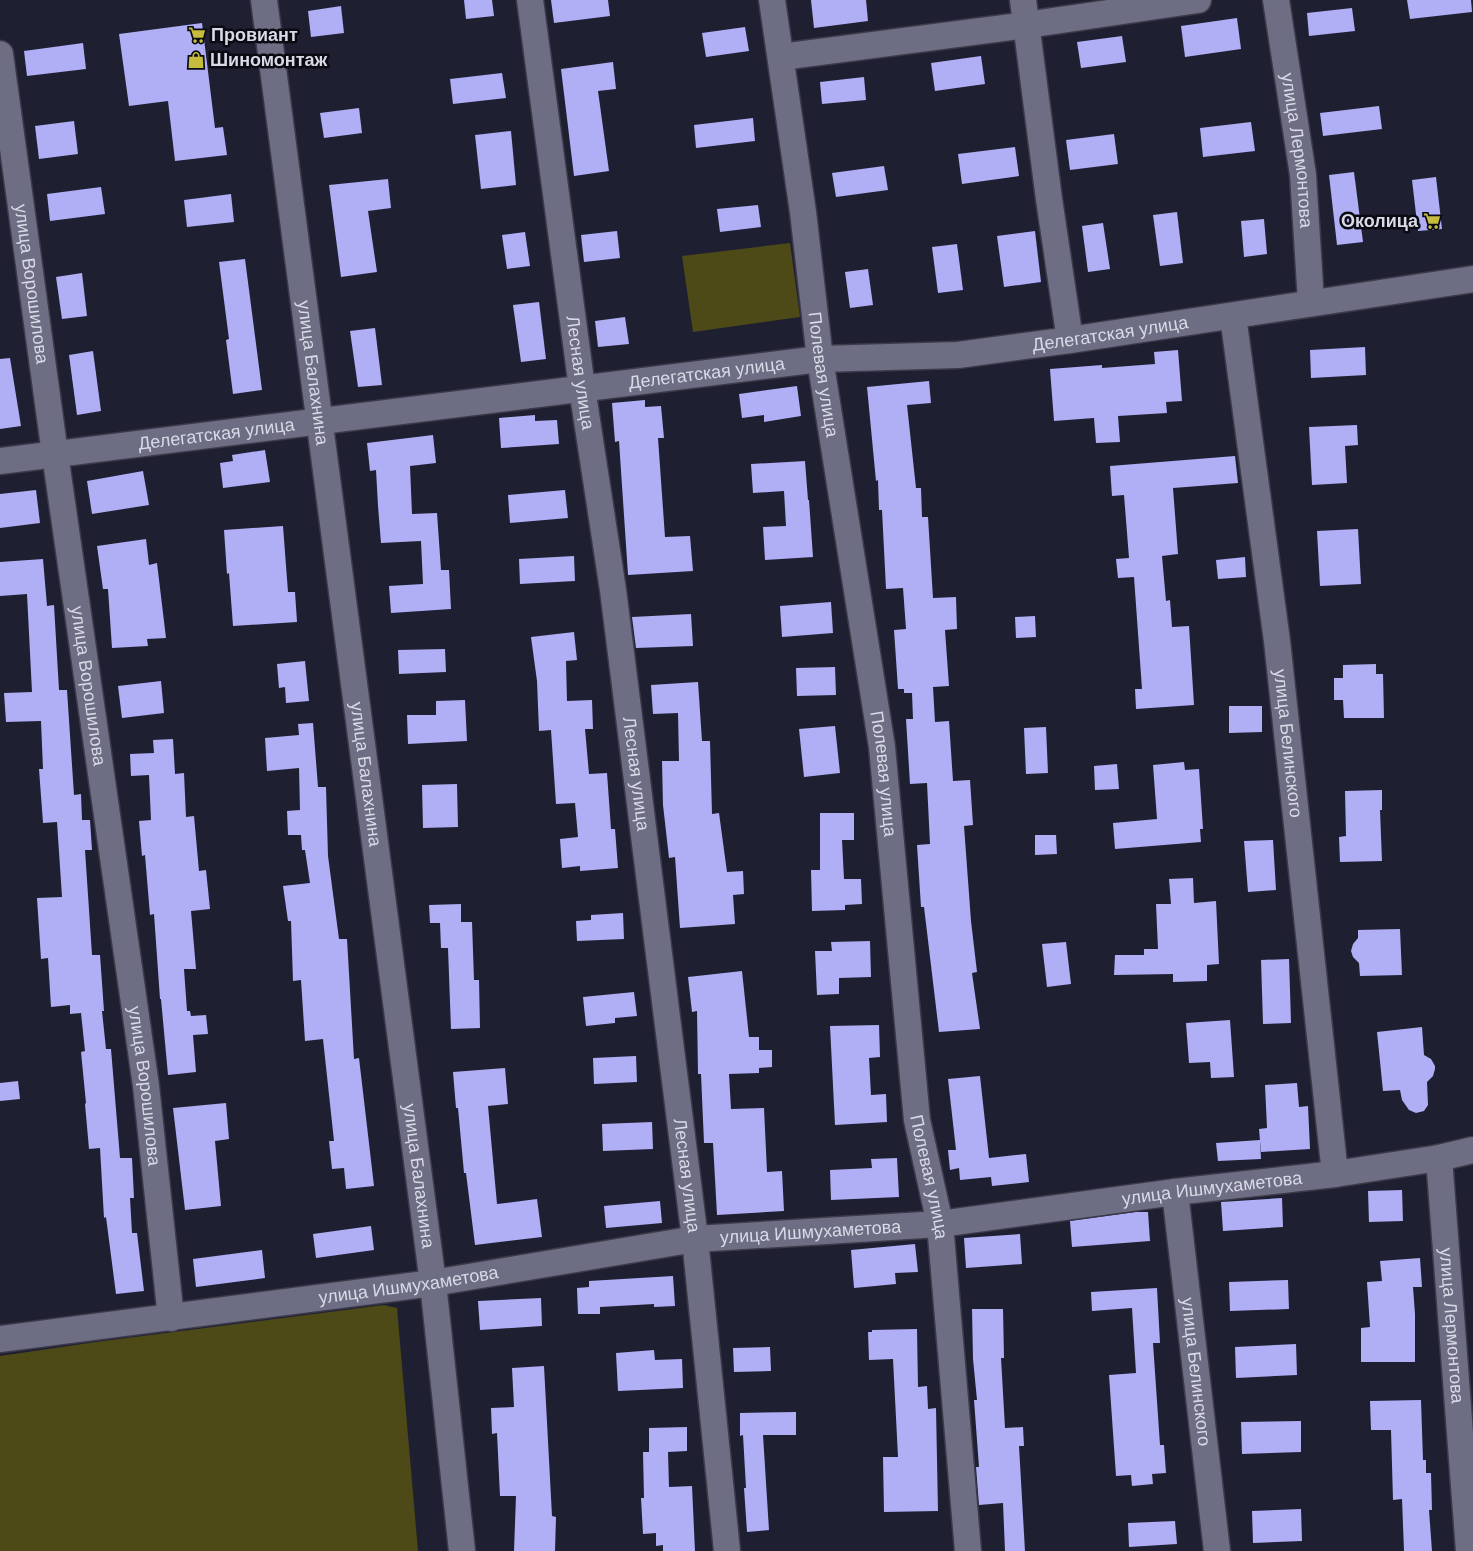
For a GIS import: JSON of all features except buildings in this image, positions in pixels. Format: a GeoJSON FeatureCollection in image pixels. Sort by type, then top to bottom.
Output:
{"type":"FeatureCollection","features":[{"type":"Feature","properties":{"kind":"street","name":"улица Балахнина"},"geometry":{"type":"LineString","coordinates":[[264,0],[433,1283],[462,1551]]}},
{"type":"Feature","properties":{"kind":"street","name":"Лесная улица"},"geometry":{"type":"LineString","coordinates":[[530,0],[582,388],[613,590],[695,1239],[727,1551]]}},
{"type":"Feature","properties":{"kind":"street","name":"Полевая улица"},"geometry":{"type":"LineString","coordinates":[[772,0],[803,212],[820,359],[882,747],[917,1120],[940,1224],[968,1551]]}},
{"type":"Feature","properties":{"kind":"street"},"geometry":{"type":"LineString","coordinates":[[781,57],[1024,13],[1198,0]]}},
{"type":"Feature","properties":{"kind":"street","name":"улица Лермонтова"},"geometry":{"type":"LineString","coordinates":[[1276,0],[1303,175],[1311,302]]}},
{"type":"Feature","properties":{"kind":"street"},"geometry":{"type":"LineString","coordinates":[[1024,13],[1070,340]]}},
{"type":"Feature","properties":{"kind":"street","name":"улица Ворошилова"},"geometry":{"type":"LineString","coordinates":[[0,54],[55,454],[146,1086],[171,1318]]}},
{"type":"Feature","properties":{"kind":"street","name":"Делегатская улица"},"geometry":{"type":"LineString","coordinates":[[0,461],[820,359],[958,355],[1233,316],[1311,302],[1473,279]]}},
{"type":"Feature","properties":{"kind":"street","name":"улица Белинского"},"geometry":{"type":"LineString","coordinates":[[1233,316],[1277,641],[1335,1174]]}},
{"type":"Feature","properties":{"kind":"street","name":"улица Ишмухаметова"},"geometry":{"type":"LineString","coordinates":[[0,1339],[433,1283],[695,1239],[940,1224],[1175,1192],[1335,1174],[1439,1158],[1473,1150]]}},
{"type":"Feature","properties":{"kind":"street","name":"улица Лермонтова"},"geometry":{"type":"LineString","coordinates":[[1439,1158],[1469,1495],[1469,1551]]}},
{"type":"Feature","properties":{"kind":"street","name":"улица Белинского"},"geometry":{"type":"LineString","coordinates":[[1175,1192],[1217,1551]]}},
{"type":"Feature","properties":{"kind":"shaded area"},"geometry":{"type":"Polygon","coordinates":[[[790,243],[800,317],[693,332],[682,256],[790,243]]]}},
{"type":"Feature","properties":{"kind":"shaded area"},"geometry":{"type":"Polygon","coordinates":[[[384,1305],[397,1308],[418,1551],[0,1551],[0,1356],[384,1305]]]}},
{"type":"Feature","properties":{"kind":"place","name":"Провиант"},"geometry":{"type":"Point","coordinates":[197,35]}},
{"type":"Feature","properties":{"kind":"place","name":"Шиномонтаж"},"geometry":{"type":"Point","coordinates":[196,60]}},
{"type":"Feature","properties":{"kind":"place","name":"Околица"},"geometry":{"type":"Point","coordinates":[1432,221]}}]}
